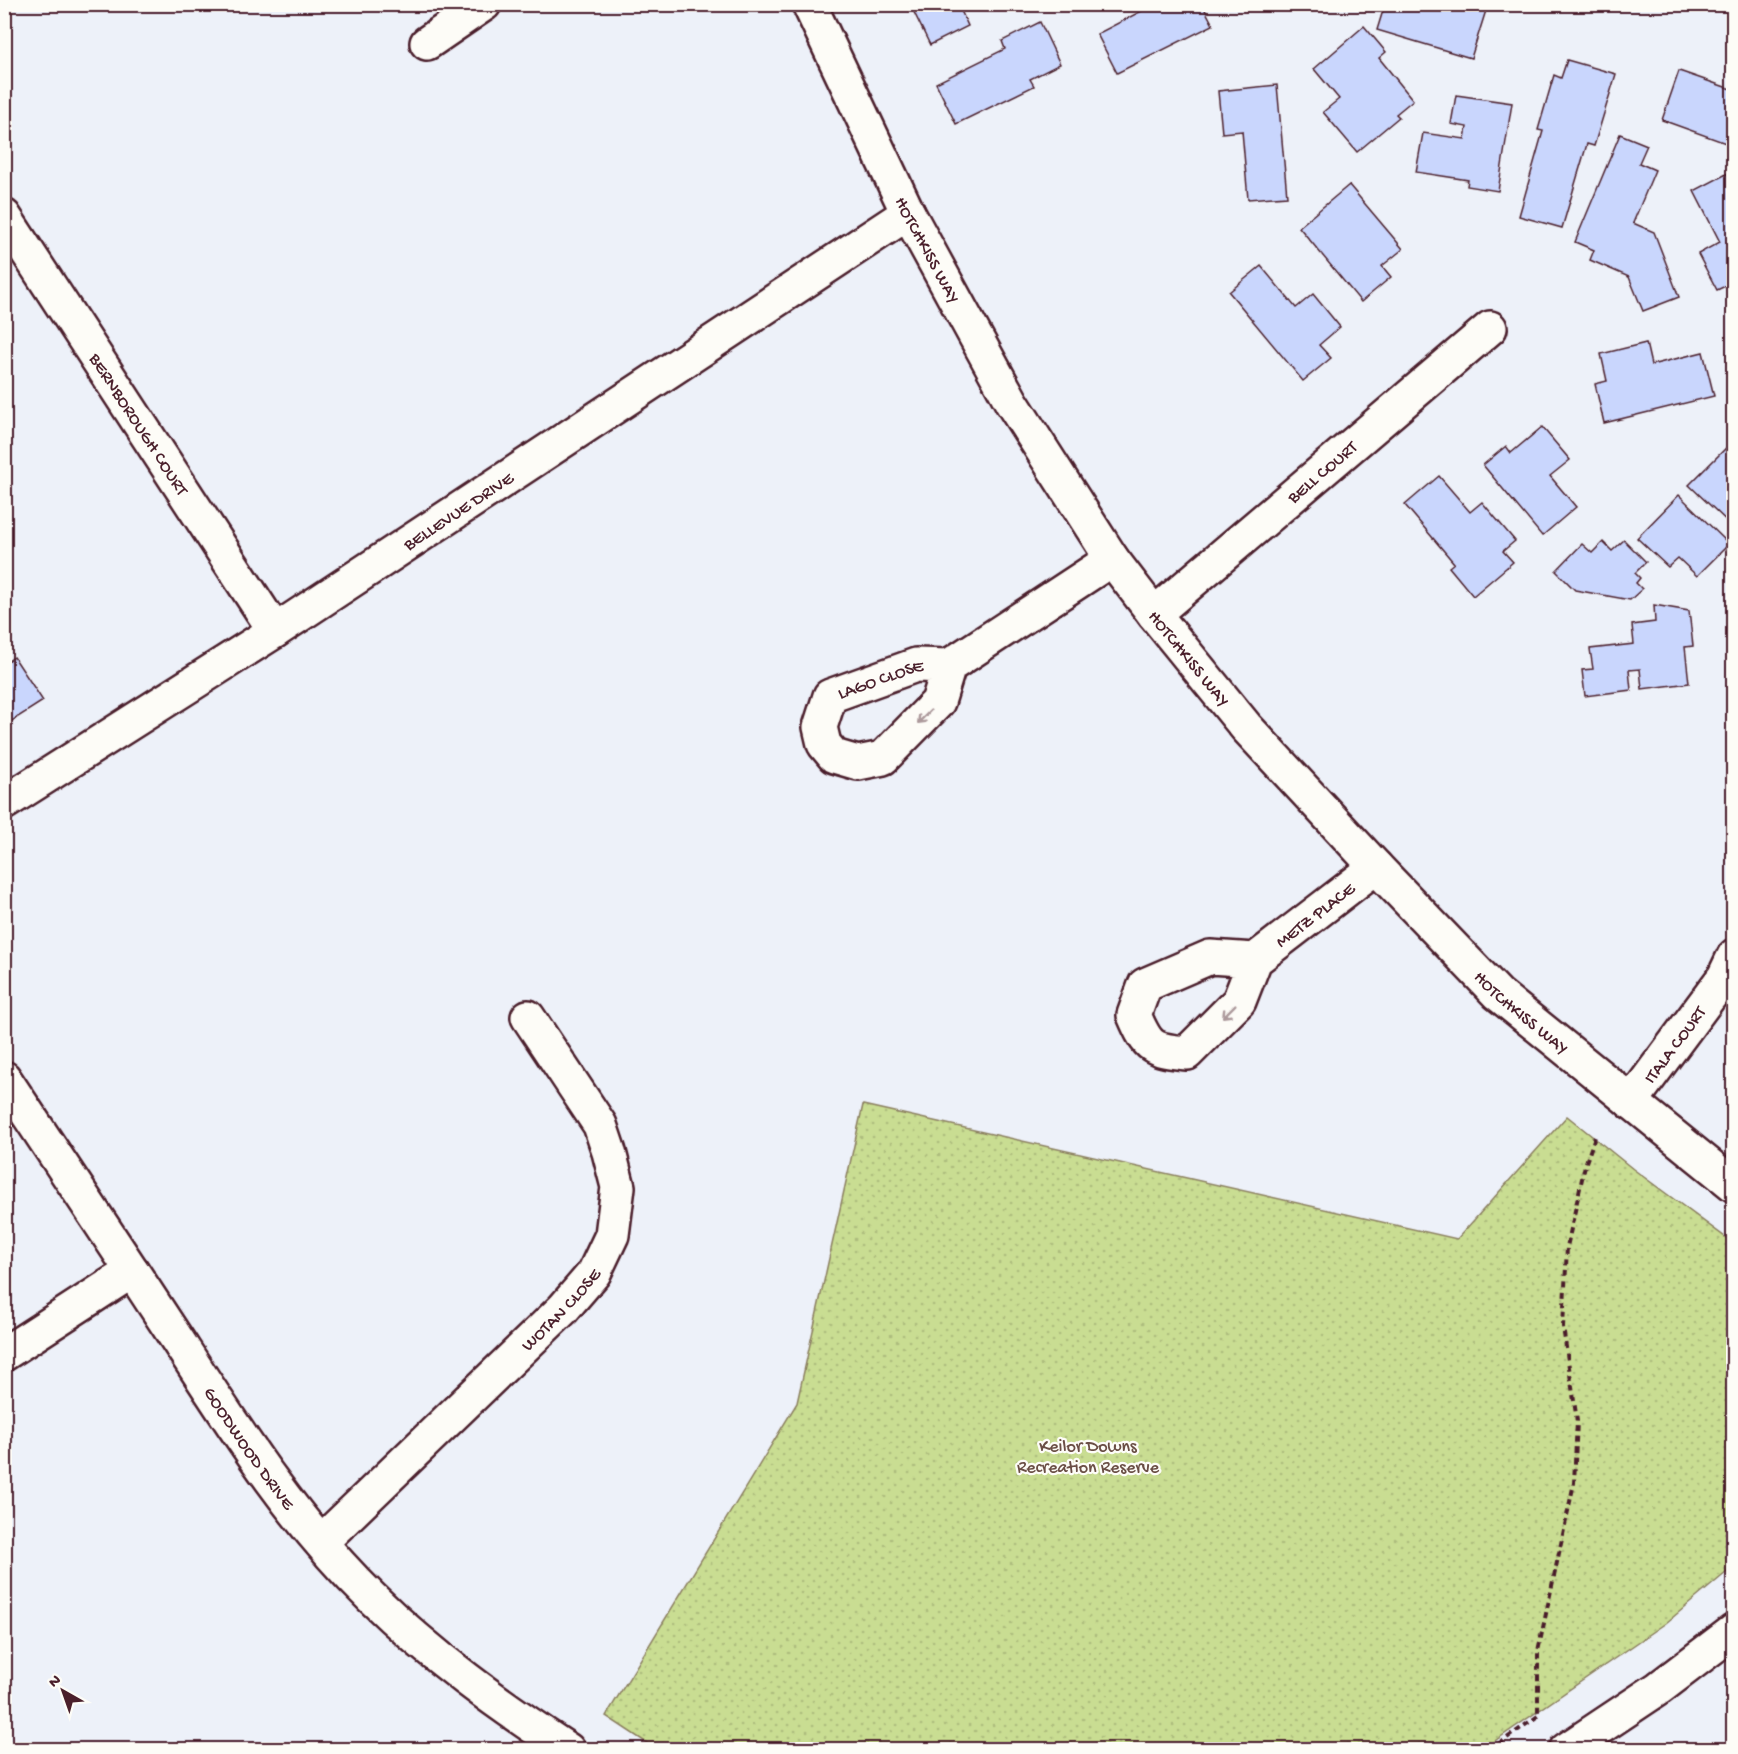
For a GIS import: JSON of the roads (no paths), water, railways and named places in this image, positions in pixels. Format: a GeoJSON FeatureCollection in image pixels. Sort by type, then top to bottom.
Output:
{"type":"FeatureCollection","features":[{"type":"Feature","properties":{"kind":"street"},"geometry":{"type":"LineString","coordinates":[[427,43],[484,4]]}},
{"type":"Feature","properties":{"kind":"street","name":"HOTCHKISS WAY"},"geometry":{"type":"LineString","coordinates":[[809,4],[908,213],[1012,403],[1112,559],[1154,614],[1246,726],[1376,867],[1498,994],[1734,1185]]}},
{"type":"Feature","properties":{"kind":"street","name":"BELLEVUE DRIVE"},"geometry":{"type":"LineString","coordinates":[[4,803],[275,631],[908,213]]}},
{"type":"Feature","properties":{"kind":"street","name":"BERNBOROUGH COURT"},"geometry":{"type":"LineString","coordinates":[[4,216],[275,631]]}},
{"type":"Feature","properties":{"kind":"street","name":"BELL COURT"},"geometry":{"type":"LineString","coordinates":[[1154,614],[1490,328]]}},
{"type":"Feature","properties":{"kind":"street","name":"LAGO CLOSE"},"geometry":{"type":"LineString","coordinates":[[950,666],[1112,559]]}},
{"type":"Feature","properties":{"kind":"street","name":"METZ PLACE"},"geometry":{"type":"LineString","coordinates":[[1255,960],[1376,867]]}},
{"type":"Feature","properties":{"kind":"street","name":"ITALA COURT"},"geometry":{"type":"LineString","coordinates":[[1631,1102],[1724,978],[1734,956]]}},
{"type":"Feature","properties":{"kind":"street","name":"WOTAN CLOSE"},"geometry":{"type":"LineString","coordinates":[[321,1542],[563,1309],[594,1273],[612,1235],[618,1187],[600,1125],[528,1017]]}},
{"type":"Feature","properties":{"kind":"street","name":"GOODWOOD DRIVE"},"geometry":{"type":"LineString","coordinates":[[4,1078],[229,1420],[272,1481],[321,1542],[369,1596],[424,1647],[473,1685],[568,1749]]}},
{"type":"Feature","properties":{"kind":"street"},"geometry":{"type":"LineString","coordinates":[[4,1354],[132,1271]]}},
{"type":"Feature","properties":{"kind":"street"},"geometry":{"type":"LineString","coordinates":[[1572,1748],[1659,1688],[1734,1631]]}},
{"type":"Feature","properties":{"kind":"park label","name":"Keilor Downs Recreation Reserve"},"geometry":{"type":"Point","coordinates":[1088,1455]}}]}
